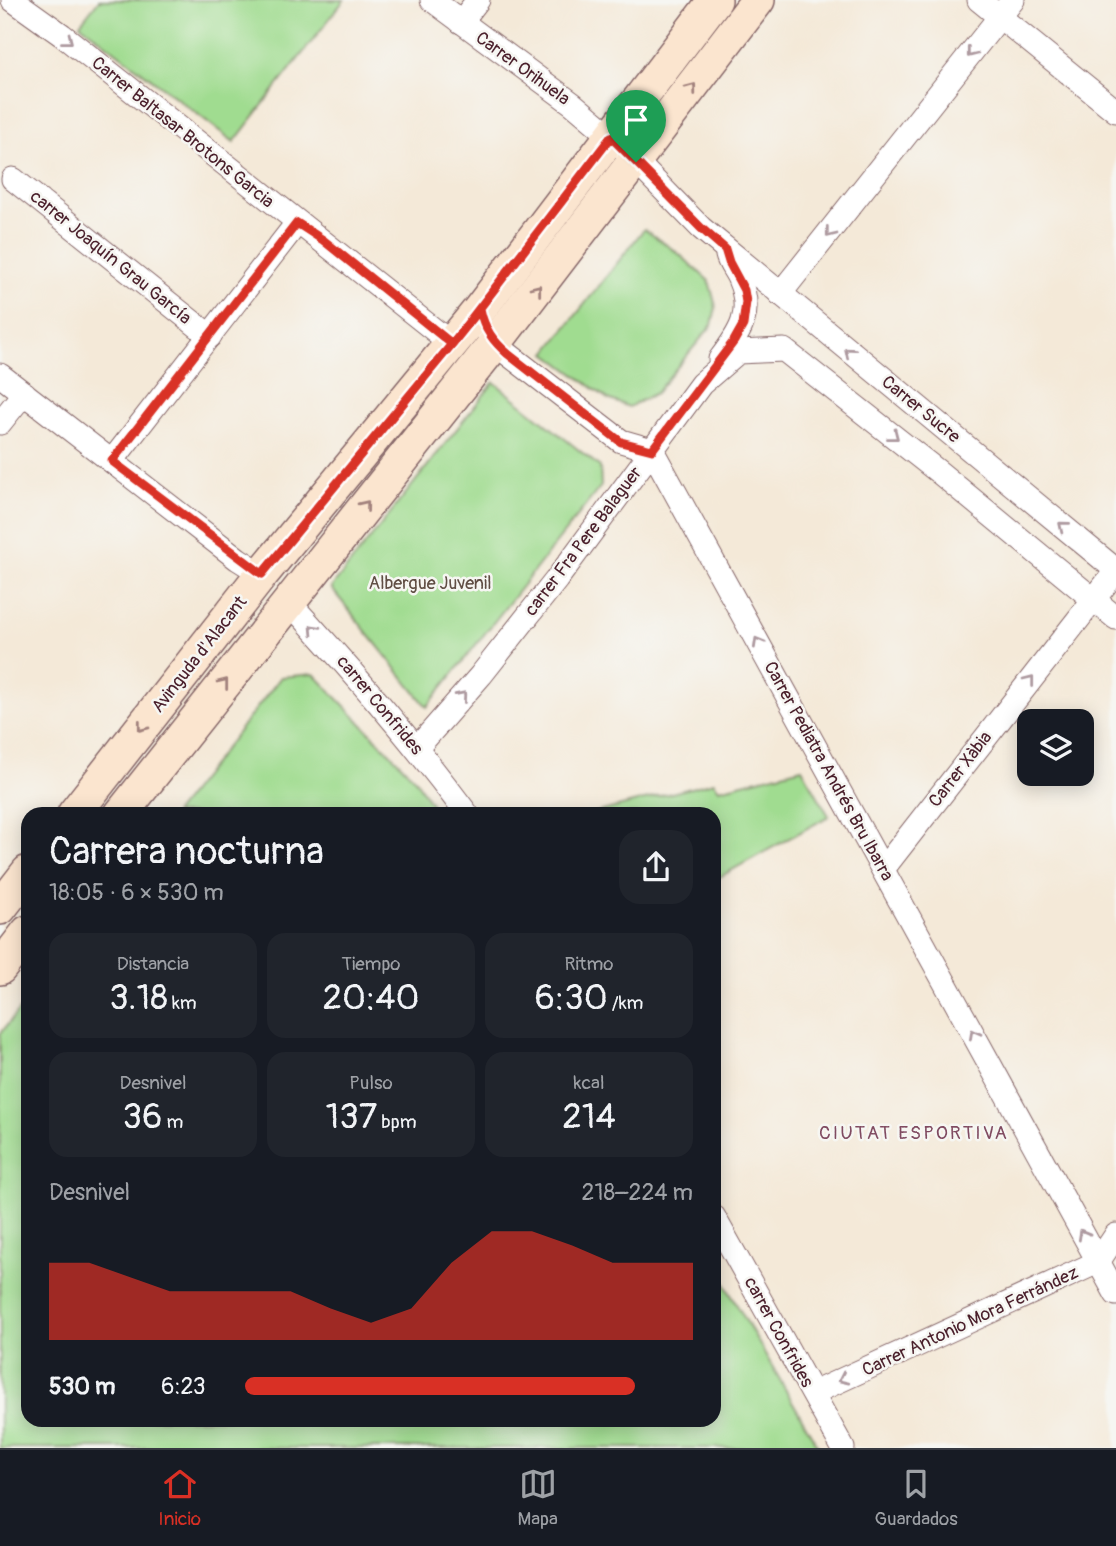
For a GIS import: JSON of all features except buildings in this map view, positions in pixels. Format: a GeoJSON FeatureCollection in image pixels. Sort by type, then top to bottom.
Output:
{"type":"FeatureCollection","features":[{"type":"Feature","properties":{"kind":"main road","name":"Avinguda d'Alacant"},"geometry":{"type":"LineString","coordinates":[[79,807],[262,574],[480,309],[715,0]]}},
{"type":"Feature","properties":{"kind":"main road"},"geometry":{"type":"LineString","coordinates":[[126,807],[495,343],[758,0]]}},
{"type":"Feature","properties":{"kind":"main road"},"geometry":{"type":"LineString","coordinates":[[0,908],[21,881]]}},
{"type":"Feature","properties":{"kind":"main road"},"geometry":{"type":"LineString","coordinates":[[0,968],[21,941]]}},
{"type":"Feature","properties":{"kind":"street","name":"Carrer Baltasar Brotons Garcia"},"geometry":{"type":"LineString","coordinates":[[13,0],[62,35],[452,344]]}},
{"type":"Feature","properties":{"kind":"street","name":"Carrer Orihuela"},"geometry":{"type":"LineString","coordinates":[[432,0],[573,104],[636,162]]}},
{"type":"Feature","properties":{"kind":"street"},"geometry":{"type":"LineString","coordinates":[[461,22],[478,0]]}},
{"type":"Feature","properties":{"kind":"street"},"geometry":{"type":"LineString","coordinates":[[979,0],[1007,9],[1116,111]]}},
{"type":"Feature","properties":{"kind":"street"},"geometry":{"type":"LineString","coordinates":[[780,294],[1007,9]]}},
{"type":"Feature","properties":{"kind":"street","name":"Carrer Sucre"},"geometry":{"type":"LineString","coordinates":[[636,162],[725,249],[1116,570]]}},
{"type":"Feature","properties":{"kind":"street","name":"carrer Joaquín Grau García"},"geometry":{"type":"LineString","coordinates":[[13,179],[210,336]]}},
{"type":"Feature","properties":{"kind":"street","name":"carrer Joaquín Grau García"},"geometry":{"type":"LineString","coordinates":[[112,461],[297,223]]}},
{"type":"Feature","properties":{"kind":"street","name":"Carrer Sucre"},"geometry":{"type":"LineString","coordinates":[[701,384],[743,325],[746,302],[744,290],[725,249]]}},
{"type":"Feature","properties":{"kind":"street"},"geometry":{"type":"LineString","coordinates":[[480,309],[483,324],[495,343],[621,442],[652,450]]}},
{"type":"Feature","properties":{"kind":"street","name":"carrer Fra Pere Balaguer"},"geometry":{"type":"LineString","coordinates":[[417,748],[481,675],[556,579],[701,384],[738,352],[784,350],[940,473],[1093,599]]}},
{"type":"Feature","properties":{"kind":"street"},"geometry":{"type":"LineString","coordinates":[[0,375],[262,574]]}},
{"type":"Feature","properties":{"kind":"street"},"geometry":{"type":"LineString","coordinates":[[0,423],[24,393]]}},
{"type":"Feature","properties":{"kind":"street","name":"Carrer Pediatra Andrés Bru Ibarra"},"geometry":{"type":"LineString","coordinates":[[652,450],[1116,1294]]}},
{"type":"Feature","properties":{"kind":"street","name":"Carrer Xàbia"},"geometry":{"type":"LineString","coordinates":[[883,869],[1116,570]]}},
{"type":"Feature","properties":{"kind":"street"},"geometry":{"type":"LineString","coordinates":[[1093,599],[1116,618]]}},
{"type":"Feature","properties":{"kind":"street","name":"carrer Confrides"},"geometry":{"type":"LineString","coordinates":[[288,601],[322,636],[417,748],[462,807]]}},
{"type":"Feature","properties":{"kind":"street","name":"carrer Confrides"},"geometry":{"type":"LineString","coordinates":[[721,1229],[843,1448]]}},
{"type":"Feature","properties":{"kind":"street","name":"Carrer Antonio Mora Ferrández"},"geometry":{"type":"LineString","coordinates":[[813,1393],[1098,1262],[1116,1234]]}},
{"type":"Feature","properties":{"kind":"green space"},"geometry":{"type":"Polygon","coordinates":[[[99,0],[344,0],[234,142],[80,24],[99,0]]]}},
{"type":"Feature","properties":{"kind":"green space"},"geometry":{"type":"Polygon","coordinates":[[[644,229],[678,253],[709,281],[716,307],[712,325],[656,393],[629,407],[608,399],[546,353],[644,229]]]}},
{"type":"Feature","properties":{"kind":"green space","name":"Albergue Juvenil"},"geometry":{"type":"Polygon","coordinates":[[[494,382],[600,467],[601,486],[427,707],[331,588],[494,382]]]}},
{"type":"Feature","properties":{"kind":"green space"},"geometry":{"type":"Polygon","coordinates":[[[314,674],[414,778],[433,807],[179,807],[281,677],[314,674]]]}},
{"type":"Feature","properties":{"kind":"green space"},"geometry":{"type":"Polygon","coordinates":[[[802,768],[829,816],[721,876],[721,807],[618,807],[714,782],[719,789],[802,768]]]}},
{"type":"Feature","properties":{"kind":"green space"},"geometry":{"type":"Polygon","coordinates":[[[21,1008],[21,1427],[721,1427],[721,1277],[819,1448],[0,1448],[0,1034],[21,1008]]]}},
{"type":"Feature","properties":{"kind":"district","name":"CIUTAT ESPORTIVA"},"geometry":{"type":"Point","coordinates":[914,1132]}},
{"type":"Feature","properties":{"kind":"route"},"geometry":{"type":"LineString","coordinates":[[636,162],[611,137],[452,344],[323,240],[297,223],[112,461],[238,559],[262,574],[452,344],[480,309],[483,324],[495,343],[508,354],[621,442],[652,450],[734,341],[743,325],[746,302],[744,290],[725,249],[636,162]]}}]}
